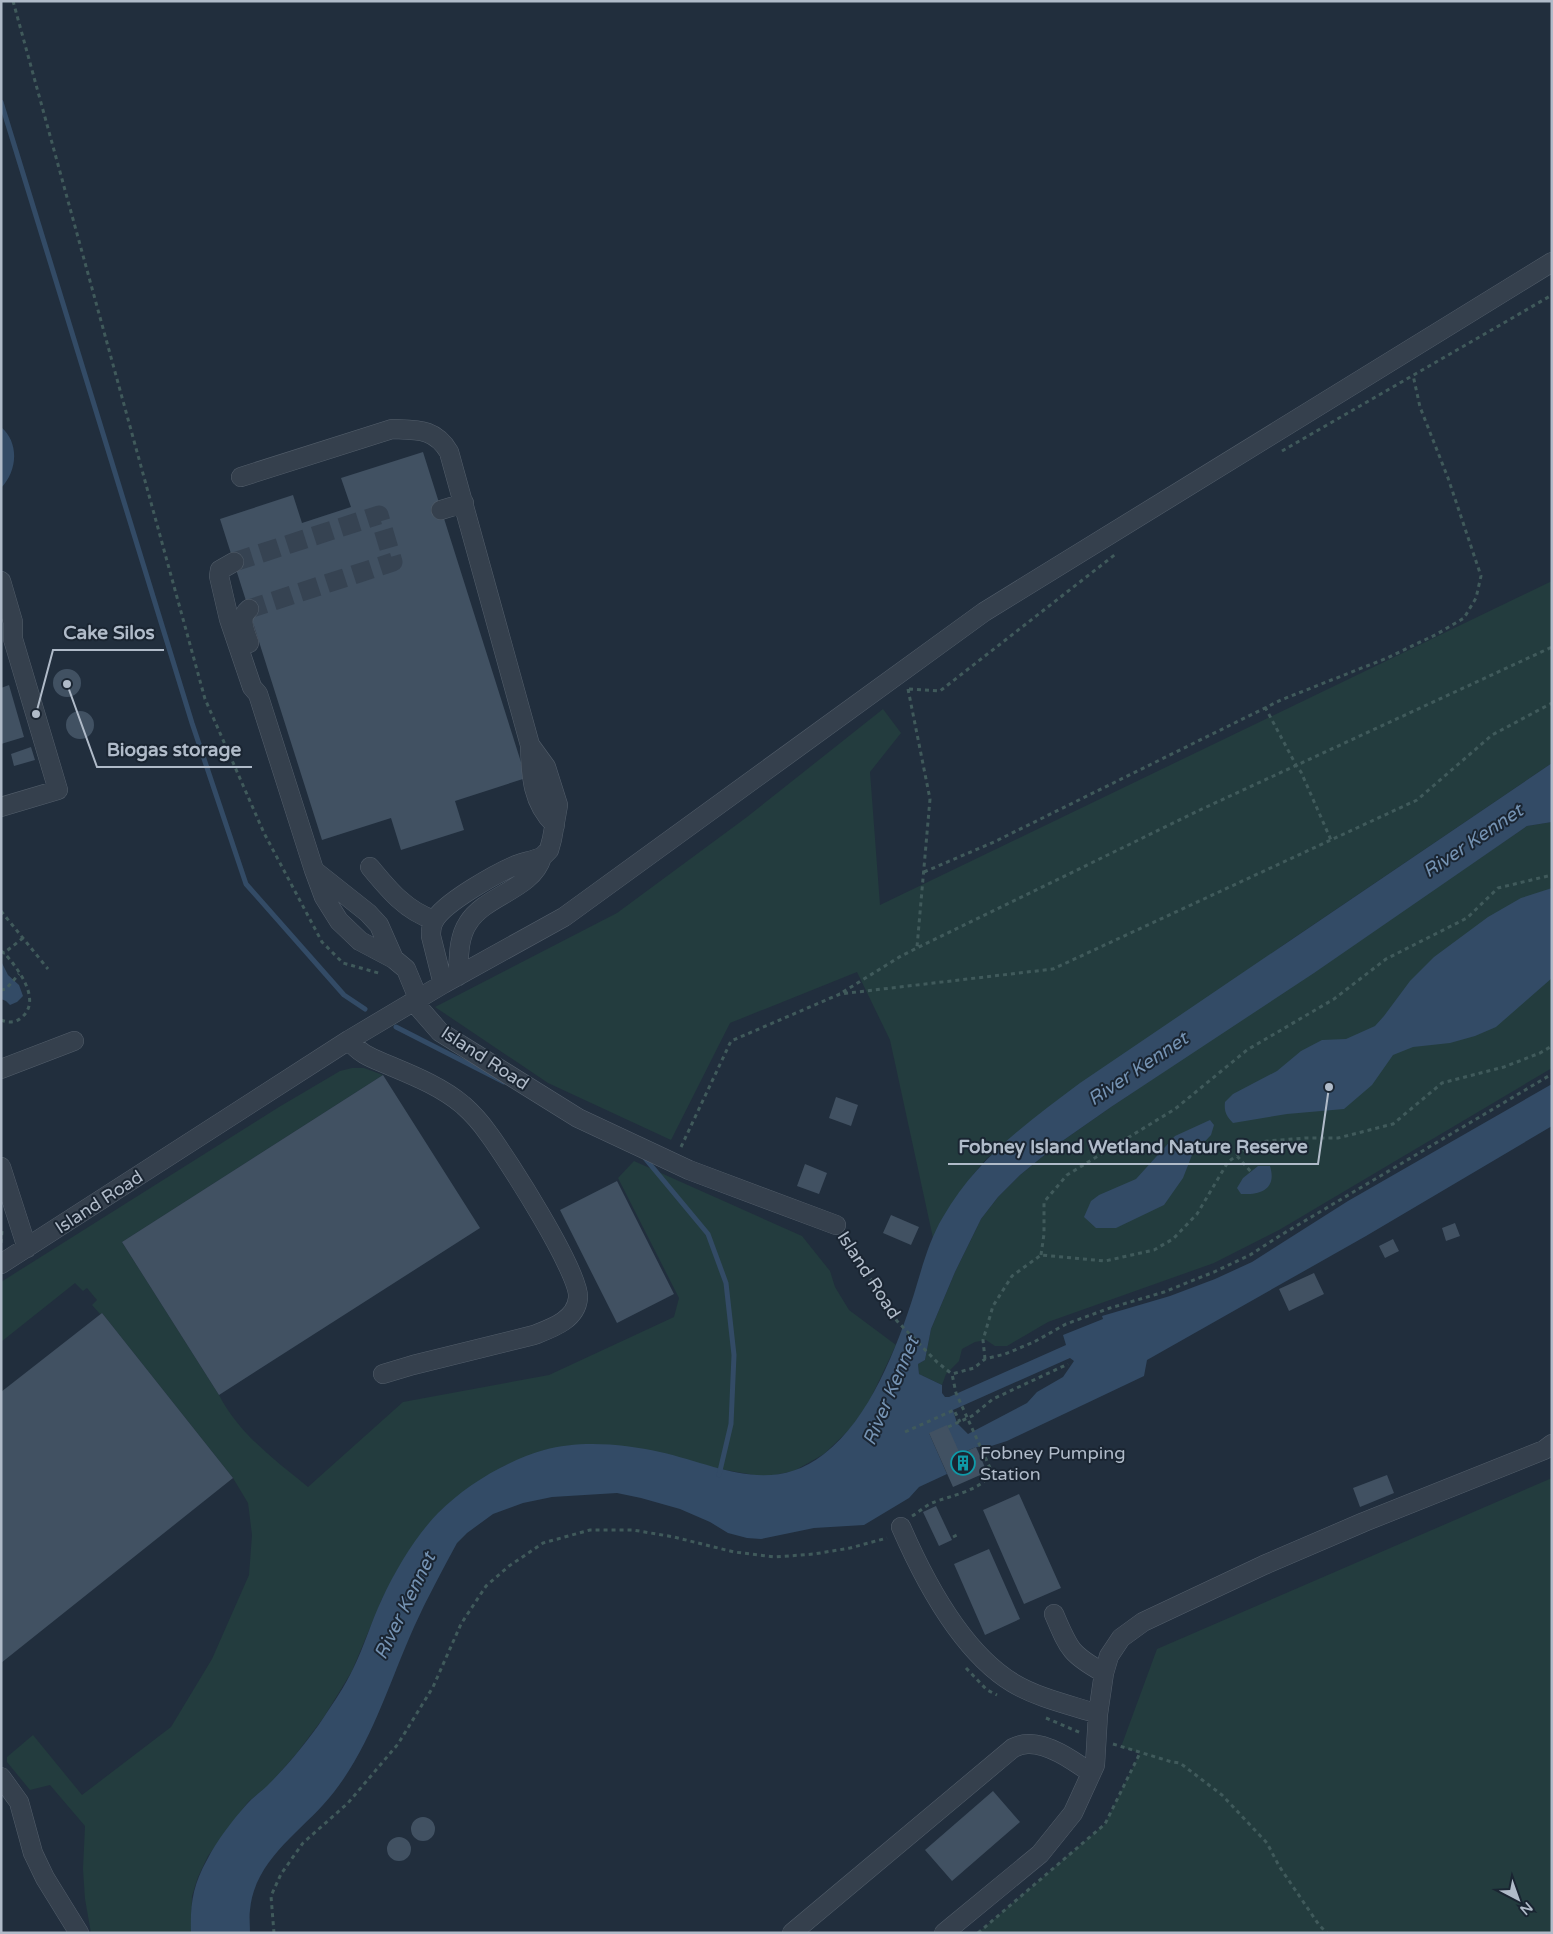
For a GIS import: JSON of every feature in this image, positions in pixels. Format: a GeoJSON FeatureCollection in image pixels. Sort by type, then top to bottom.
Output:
{"type":"FeatureCollection","features":[{"type":"Feature","properties":{"kind":"street"},"geometry":{"type":"LineString","coordinates":[[234,562],[220,570],[219,576],[229,619],[252,687],[258,694],[314,870],[331,911],[342,925],[389,966],[406,969],[415,1000],[564,917],[984,612],[1552,262]]}},
{"type":"Feature","properties":{"kind":"street"},"geometry":{"type":"LineString","coordinates":[[242,477],[392,429],[429,432],[445,444],[450,452],[464,503],[490,636],[524,742],[531,779],[542,811],[555,825],[549,850],[542,857],[517,865],[461,896],[444,908],[434,920],[431,936],[450,980]]}},
{"type":"Feature","properties":{"kind":"street"},"geometry":{"type":"LineString","coordinates":[[441,510],[464,503]]}},
{"type":"Feature","properties":{"kind":"street"},"geometry":{"type":"LineString","coordinates":[[1,580],[13,622],[7,634],[13,639],[58,790],[1,808]]}},
{"type":"Feature","properties":{"kind":"street"},"geometry":{"type":"LineString","coordinates":[[249,609],[245,612],[242,621],[261,684],[258,694]]}},
{"type":"Feature","properties":{"kind":"street"},"geometry":{"type":"LineString","coordinates":[[450,980],[463,933],[468,922],[482,909],[526,879],[540,866],[542,857]]}},
{"type":"Feature","properties":{"kind":"street"},"geometry":{"type":"LineString","coordinates":[[370,867],[402,902],[425,917],[434,920]]}},
{"type":"Feature","properties":{"kind":"street"},"geometry":{"type":"LineString","coordinates":[[314,870],[368,913],[379,925],[389,966]]}},
{"type":"Feature","properties":{"kind":"street","name":"Island Road"},"geometry":{"type":"LineString","coordinates":[[1,1264],[349,1040],[415,1000],[440,1032],[578,1118],[674,1163],[836,1225]]}},
{"type":"Feature","properties":{"kind":"street"},"geometry":{"type":"LineString","coordinates":[[349,1040],[357,1051],[430,1084],[462,1104],[474,1116],[499,1149],[543,1221],[573,1275],[578,1290],[575,1309],[562,1323],[553,1327],[534,1335],[413,1364],[383,1374]]}},
{"type":"Feature","properties":{"kind":"street"},"geometry":{"type":"LineString","coordinates":[[1,1069],[74,1041]]}},
{"type":"Feature","properties":{"kind":"street"},"geometry":{"type":"LineString","coordinates":[[1,1167],[27,1248]]}},
{"type":"Feature","properties":{"kind":"street"},"geometry":{"type":"LineString","coordinates":[[944,1933],[1040,1854],[1073,1813],[1095,1764],[1098,1714],[1104,1673],[1109,1656],[1120,1638],[1142,1622],[1274,1561],[1364,1522],[1544,1450],[1552,1444]]}},
{"type":"Feature","properties":{"kind":"street"},"geometry":{"type":"LineString","coordinates":[[901,1527],[938,1600],[960,1634],[983,1659],[1013,1683],[1050,1699],[1098,1714]]}},
{"type":"Feature","properties":{"kind":"street"},"geometry":{"type":"LineString","coordinates":[[1054,1614],[1068,1646],[1080,1660],[1104,1673]]}},
{"type":"Feature","properties":{"kind":"street"},"geometry":{"type":"LineString","coordinates":[[792,1933],[1013,1748],[1028,1744],[1042,1746],[1071,1760],[1091,1773]]}},
{"type":"Feature","properties":{"kind":"street"},"geometry":{"type":"LineString","coordinates":[[1,1777],[19,1802],[33,1853],[45,1878],[78,1933]]}},
{"type":"Feature","properties":{"kind":"path"},"geometry":{"type":"LineString","coordinates":[[13,1],[206,699],[264,833],[322,942],[343,963],[367,971],[389,966]]}},
{"type":"Feature","properties":{"kind":"path"},"geometry":{"type":"LineString","coordinates":[[1280,452],[1552,295]]}},
{"type":"Feature","properties":{"kind":"path"},"geometry":{"type":"LineString","coordinates":[[924,872],[1010,834],[1265,707],[1387,658],[1437,634],[1464,618],[1476,598],[1481,576],[1448,478],[1420,408],[1412,375]]}},
{"type":"Feature","properties":{"kind":"path"},"geometry":{"type":"LineString","coordinates":[[917,948],[930,799],[908,688],[940,691],[1123,548]]}},
{"type":"Feature","properties":{"kind":"path"},"geometry":{"type":"LineString","coordinates":[[674,1163],[731,1041],[840,994],[901,956],[1202,809],[1552,647]]}},
{"type":"Feature","properties":{"kind":"path"},"geometry":{"type":"LineString","coordinates":[[840,994],[1053,969],[1417,800],[1492,734],[1552,703]]}},
{"type":"Feature","properties":{"kind":"path"},"geometry":{"type":"LineString","coordinates":[[1265,707],[1301,772],[1331,840]]}},
{"type":"Feature","properties":{"kind":"path"},"geometry":{"type":"LineString","coordinates":[[1041,1256],[1044,1234],[1044,1202],[1066,1175],[1175,1109],[1247,1050],[1334,999],[1386,959],[1467,918],[1498,888],[1552,875]]}},
{"type":"Feature","properties":{"kind":"path"},"geometry":{"type":"LineString","coordinates":[[1,911],[48,968]]}},
{"type":"Feature","properties":{"kind":"path"},"geometry":{"type":"LineString","coordinates":[[1,1020],[8,1023],[18,1021],[27,1013],[30,1002],[29,992],[20,974],[3,952],[23,938]]}},
{"type":"Feature","properties":{"kind":"path"},"geometry":{"type":"LineString","coordinates":[[1,990],[6,989],[20,974]]}},
{"type":"Feature","properties":{"kind":"path"},"geometry":{"type":"LineString","coordinates":[[985,1359],[983,1340],[993,1306],[1012,1276],[1041,1256],[1105,1261],[1154,1250],[1173,1239],[1197,1214],[1228,1162],[1248,1147],[1267,1142],[1306,1138],[1338,1138],[1393,1124],[1442,1083],[1504,1067],[1540,1053],[1552,1046]]}},
{"type":"Feature","properties":{"kind":"path"},"geometry":{"type":"LineString","coordinates":[[274,1933],[271,1896],[281,1874],[303,1843],[348,1803],[398,1744],[434,1688],[461,1624],[486,1586],[509,1566],[544,1543],[590,1530],[633,1530],[674,1536],[734,1552],[775,1557],[814,1554],[850,1548],[887,1537],[931,1503],[964,1492],[988,1478],[991,1470],[956,1393],[952,1374],[974,1368],[985,1359],[1005,1354],[1034,1342],[1066,1324],[1110,1308],[1164,1292],[1250,1255],[1552,1074]]}},
{"type":"Feature","properties":{"kind":"path"},"geometry":{"type":"LineString","coordinates":[[1237,1156],[1253,1174]]}},
{"type":"Feature","properties":{"kind":"path"},"geometry":{"type":"LineString","coordinates":[[1,1224],[1,1243]]}},
{"type":"Feature","properties":{"kind":"path","name":"Island Road"},"geometry":{"type":"LineString","coordinates":[[836,1225],[898,1321],[952,1374]]}},
{"type":"Feature","properties":{"kind":"path"},"geometry":{"type":"LineString","coordinates":[[948,1427],[968,1418],[993,1399],[1068,1364]]}},
{"type":"Feature","properties":{"kind":"path"},"geometry":{"type":"LineString","coordinates":[[905,1432],[954,1410],[958,1422]]}},
{"type":"Feature","properties":{"kind":"path"},"geometry":{"type":"LineString","coordinates":[[952,1537],[959,1534]]}},
{"type":"Feature","properties":{"kind":"path"},"geometry":{"type":"LineString","coordinates":[[1172,1762],[1180,1763],[1222,1795],[1267,1843],[1279,1866],[1327,1933]]}},
{"type":"Feature","properties":{"kind":"green space"},"geometry":{"type":"Polygon","coordinates":[[[1552,581],[1552,763],[1285,944],[987,1158],[957,1196],[933,1238],[890,1040],[857,972],[730,1023],[671,1140],[548,1083],[435,1007],[617,913],[747,817],[883,709],[901,733],[870,772],[880,905],[1552,581]]]}},
{"type":"Feature","properties":{"kind":"green space"},"geometry":{"type":"Polygon","coordinates":[[[1552,822],[1552,1068],[1279,1230],[1214,1263],[1048,1322],[1007,1346],[995,1346],[986,1340],[975,1342],[962,1349],[959,1361],[946,1374],[942,1385],[919,1374],[918,1364],[925,1360],[931,1329],[955,1272],[981,1219],[998,1197],[1020,1175],[1058,1144],[1111,1107],[1527,826],[1552,822]]]}},
{"type":"Feature","properties":{"kind":"green space"},"geometry":{"type":"Polygon","coordinates":[[[364,1068],[383,1075],[122,1242],[227,1409],[259,1446],[308,1487],[403,1402],[549,1375],[674,1317],[679,1298],[618,1178],[634,1161],[802,1236],[830,1271],[835,1287],[849,1310],[896,1345],[867,1406],[850,1429],[824,1454],[794,1471],[765,1477],[583,1445],[545,1450],[504,1466],[470,1487],[440,1511],[395,1574],[382,1599],[352,1671],[324,1717],[297,1753],[268,1786],[248,1802],[208,1856],[192,1896],[191,1933],[91,1933],[85,1899],[83,1869],[85,1826],[50,1785],[30,1790],[7,1762],[7,1757],[33,1735],[82,1795],[171,1727],[212,1659],[249,1575],[252,1535],[248,1503],[233,1478],[102,1313],[100,1314],[92,1305],[97,1300],[87,1288],[83,1291],[75,1283],[1,1342],[1,1282],[279,1107],[340,1071],[364,1068]]]}},
{"type":"Feature","properties":{"kind":"green space"},"geometry":{"type":"Polygon","coordinates":[[[1552,1478],[1552,1933],[978,1933],[1105,1824],[1140,1753],[1121,1747],[1157,1649],[1552,1478]]]}},
{"type":"Feature","properties":{"kind":"water"},"geometry":{"type":"Polygon","coordinates":[[[1,427],[11,441],[14,449],[14,458],[10,474],[1,488],[1,427]]]}},
{"type":"Feature","properties":{"kind":"water","name":"River Kennet"},"geometry":{"type":"Polygon","coordinates":[[[1552,763],[1552,822],[1527,826],[1314,973],[1111,1107],[1058,1144],[1020,1175],[998,1197],[981,1219],[955,1272],[931,1329],[925,1360],[918,1364],[919,1374],[942,1385],[942,1393],[945,1397],[949,1397],[1066,1345],[1063,1335],[1103,1319],[1102,1316],[1170,1296],[1215,1279],[1252,1262],[1348,1201],[1552,1084],[1552,1126],[1366,1236],[1147,1360],[1144,1376],[1007,1441],[988,1447],[970,1449],[960,1454],[929,1433],[947,1474],[919,1487],[909,1498],[864,1525],[814,1528],[761,1539],[747,1538],[728,1533],[710,1522],[680,1509],[617,1493],[552,1497],[523,1503],[493,1514],[467,1533],[457,1543],[419,1616],[379,1712],[347,1773],[322,1806],[271,1859],[261,1875],[254,1891],[250,1910],[250,1933],[191,1933],[193,1895],[198,1878],[211,1853],[220,1838],[249,1801],[267,1786],[290,1761],[324,1717],[353,1669],[393,1576],[414,1543],[438,1513],[461,1493],[501,1467],[544,1450],[558,1447],[602,1444],[632,1447],[660,1452],[744,1474],[764,1475],[784,1473],[804,1467],[824,1454],[855,1422],[880,1381],[899,1336],[926,1254],[943,1217],[956,1196],[987,1159],[1004,1143],[1080,1083],[1552,763]],[[1070,1358],[953,1410],[957,1423],[968,1434],[1027,1403],[1037,1392],[1063,1377],[1074,1361],[1070,1358]]]}},
{"type":"Feature","properties":{"kind":"water"},"geometry":{"type":"Polygon","coordinates":[[[1552,888],[1552,978],[1496,1027],[1475,1036],[1450,1043],[1413,1047],[1393,1055],[1372,1085],[1344,1109],[1287,1114],[1233,1123],[1229,1118],[1225,1111],[1225,1102],[1233,1094],[1277,1071],[1301,1051],[1322,1040],[1346,1039],[1375,1026],[1410,981],[1434,957],[1488,917],[1521,898],[1552,888]]]}},
{"type":"Feature","properties":{"kind":"water"},"geometry":{"type":"Polygon","coordinates":[[[1,961],[8,975],[19,985],[23,996],[17,1002],[10,1005],[1,999],[1,961]]]}},
{"type":"Feature","properties":{"kind":"water"},"geometry":{"type":"Polygon","coordinates":[[[1210,1120],[1214,1125],[1211,1135],[1192,1155],[1183,1178],[1164,1205],[1116,1228],[1096,1228],[1084,1217],[1091,1201],[1099,1195],[1136,1179],[1175,1136],[1210,1120]]]}},
{"type":"Feature","properties":{"kind":"water"},"geometry":{"type":"Polygon","coordinates":[[[1258,1166],[1270,1166],[1272,1174],[1269,1185],[1261,1192],[1241,1194],[1237,1188],[1243,1178],[1258,1166]]]}},
{"type":"Feature","properties":{"kind":"building"},"geometry":{"type":"Polygon","coordinates":[[[423,452],[526,778],[455,801],[464,830],[401,850],[391,818],[322,840],[220,519],[293,495],[302,523],[351,507],[341,478],[423,452]]]}},
{"type":"Feature","properties":{"kind":"building"},"geometry":{"type":"Polygon","coordinates":[[[67,669],[77,673],[81,683],[77,693],[67,697],[57,693],[53,683],[57,673],[67,669]]]}},
{"type":"Feature","properties":{"kind":"building"},"geometry":{"type":"Polygon","coordinates":[[[9,685],[24,737],[1,744],[1,688],[9,685]]]}},
{"type":"Feature","properties":{"kind":"building"},"geometry":{"type":"Polygon","coordinates":[[[80,711],[90,715],[94,725],[90,735],[80,739],[70,735],[66,725],[70,715],[80,711]]]}},
{"type":"Feature","properties":{"kind":"building"},"geometry":{"type":"Polygon","coordinates":[[[31,747],[35,760],[14,766],[11,754],[31,747]]]}},
{"type":"Feature","properties":{"kind":"building"},"geometry":{"type":"Polygon","coordinates":[[[383,1075],[480,1228],[219,1395],[122,1242],[383,1075]]]}},
{"type":"Feature","properties":{"kind":"building"},"geometry":{"type":"Polygon","coordinates":[[[836,1097],[858,1105],[851,1126],[829,1118],[836,1097]]]}},
{"type":"Feature","properties":{"kind":"building"},"geometry":{"type":"Polygon","coordinates":[[[805,1164],[827,1173],[819,1194],[797,1186],[805,1164]]]}},
{"type":"Feature","properties":{"kind":"building"},"geometry":{"type":"Polygon","coordinates":[[[617,1181],[674,1294],[617,1323],[560,1210],[617,1181]]]}},
{"type":"Feature","properties":{"kind":"building"},"geometry":{"type":"Polygon","coordinates":[[[891,1215],[919,1227],[911,1245],[883,1233],[891,1215]]]}},
{"type":"Feature","properties":{"kind":"building"},"geometry":{"type":"Polygon","coordinates":[[[1455,1223],[1460,1236],[1446,1241],[1442,1228],[1455,1223]]]}},
{"type":"Feature","properties":{"kind":"building"},"geometry":{"type":"Polygon","coordinates":[[[1393,1239],[1399,1251],[1385,1258],[1379,1246],[1393,1239]]]}},
{"type":"Feature","properties":{"kind":"building"},"geometry":{"type":"Polygon","coordinates":[[[1314,1273],[1324,1294],[1289,1311],[1279,1289],[1314,1273]]]}},
{"type":"Feature","properties":{"kind":"building"},"geometry":{"type":"Polygon","coordinates":[[[102,1313],[233,1478],[1,1663],[1,1392],[102,1313]]]}},
{"type":"Feature","properties":{"kind":"building","name":"Fobney Pumping Station"},"geometry":{"type":"Polygon","coordinates":[[[947,1425],[960,1454],[976,1447],[987,1472],[953,1487],[929,1433],[947,1425]]]}},
{"type":"Feature","properties":{"kind":"building"},"geometry":{"type":"Polygon","coordinates":[[[1387,1475],[1394,1493],[1360,1507],[1353,1488],[1387,1475]]]}},
{"type":"Feature","properties":{"kind":"building"},"geometry":{"type":"Polygon","coordinates":[[[1019,1494],[1061,1588],[1024,1604],[983,1510],[1019,1494]]]}},
{"type":"Feature","properties":{"kind":"building"},"geometry":{"type":"Polygon","coordinates":[[[936,1506],[952,1540],[939,1546],[923,1512],[936,1506]]]}},
{"type":"Feature","properties":{"kind":"building"},"geometry":{"type":"Polygon","coordinates":[[[989,1549],[1020,1619],[985,1635],[954,1564],[989,1549]]]}},
{"type":"Feature","properties":{"kind":"building"},"geometry":{"type":"Polygon","coordinates":[[[993,1791],[1020,1822],[952,1881],[925,1850],[993,1791]]]}},
{"type":"Feature","properties":{"kind":"building"},"geometry":{"type":"Polygon","coordinates":[[[423,1817],[432,1820],[435,1829],[432,1838],[423,1841],[414,1838],[411,1829],[414,1820],[423,1817]]]}},
{"type":"Feature","properties":{"kind":"building"},"geometry":{"type":"Polygon","coordinates":[[[399,1837],[408,1840],[411,1849],[408,1858],[399,1861],[390,1858],[387,1849],[390,1840],[399,1837]]]}},
{"type":"Feature","properties":{"kind":"waterway"},"geometry":{"type":"LineString","coordinates":[[1,102],[192,723],[246,884],[344,995],[365,1009]]}},
{"type":"Feature","properties":{"kind":"waterway"},"geometry":{"type":"LineString","coordinates":[[396,1027],[504,1082]]}},
{"type":"Feature","properties":{"kind":"waterway"},"geometry":{"type":"LineString","coordinates":[[644,1157],[708,1234],[726,1283],[734,1355],[731,1424],[719,1475]]}},
{"type":"Feature","properties":{"kind":"tunnel"},"geometry":{"type":"LineString","coordinates":[[234,562],[379,515],[393,562],[249,609]]}},
{"type":"Feature","properties":{"kind":"place","name":"Biogas storage"},"geometry":{"type":"Point","coordinates":[67,684]}},
{"type":"Feature","properties":{"kind":"place","name":"Cake Silos"},"geometry":{"type":"Point","coordinates":[36,714]}},
{"type":"Feature","properties":{"kind":"place","name":"Fobney Island Wetland Nature Reserve"},"geometry":{"type":"Point","coordinates":[1329,1087]}},
{"type":"Feature","properties":{"kind":"place","name":"Fobney Pumping Station"},"geometry":{"type":"Point","coordinates":[963,1463]}}]}
